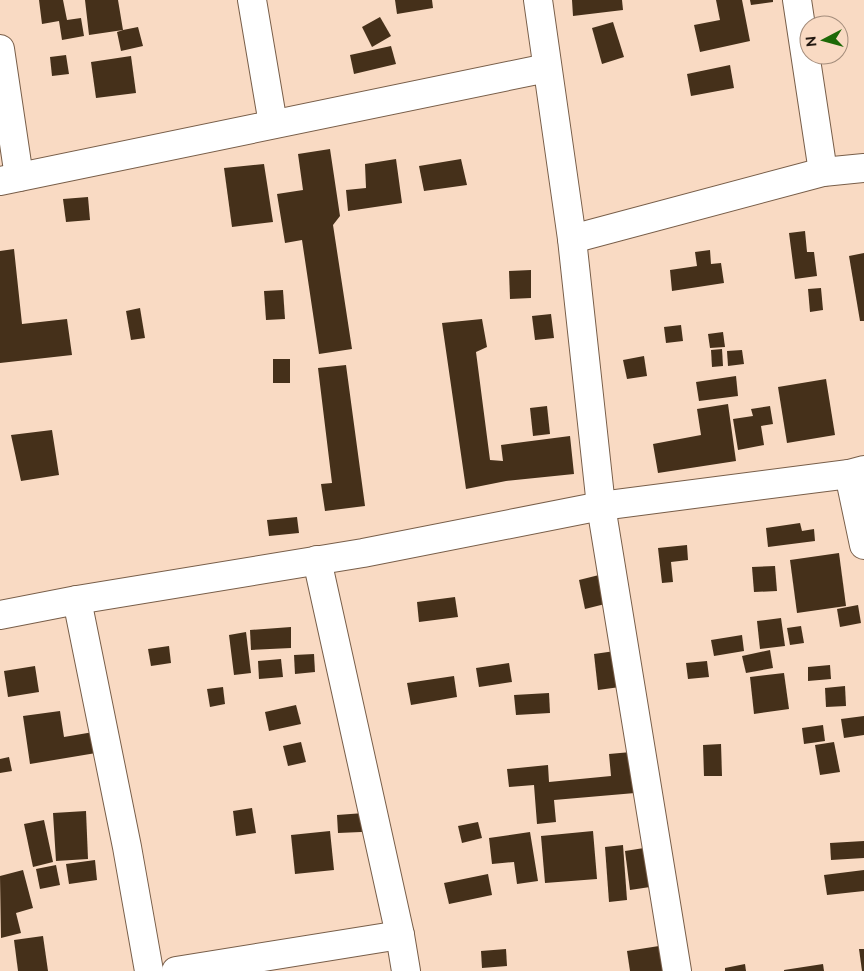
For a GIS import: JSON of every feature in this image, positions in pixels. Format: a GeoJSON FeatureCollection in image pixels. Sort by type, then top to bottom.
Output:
{"type":"FeatureCollection","features":[{"type":"Feature","properties":{"kind":"street"},"geometry":{"type":"LineString","coordinates":[[252,0],[273,124]]}},
{"type":"Feature","properties":{"kind":"street"},"geometry":{"type":"LineString","coordinates":[[538,0],[572,239],[601,506],[677,971]]}},
{"type":"Feature","properties":{"kind":"street"},"geometry":{"type":"LineString","coordinates":[[797,0],[823,172]]}},
{"type":"Feature","properties":{"kind":"street"},"geometry":{"type":"LineString","coordinates":[[0,49],[10,179],[547,68]]}},
{"type":"Feature","properties":{"kind":"street"},"geometry":{"type":"LineString","coordinates":[[572,239],[823,172],[864,168]]}},
{"type":"Feature","properties":{"kind":"street"},"geometry":{"type":"LineString","coordinates":[[0,615],[77,600],[317,560],[601,506],[856,472],[864,545]]}},
{"type":"Feature","properties":{"kind":"street"},"geometry":{"type":"LineString","coordinates":[[317,560],[400,935],[406,971]]}},
{"type":"Feature","properties":{"kind":"street"},"geometry":{"type":"LineString","coordinates":[[77,600],[127,847],[149,971]]}},
{"type":"Feature","properties":{"kind":"street"},"geometry":{"type":"LineString","coordinates":[[176,971],[400,935]]}},
{"type":"Feature","properties":{"kind":"building"},"geometry":{"type":"Polygon","coordinates":[[[39,0],[63,0],[67,20],[81,18],[84,36],[62,40],[59,21],[42,24],[39,0]]]}},
{"type":"Feature","properties":{"kind":"building"},"geometry":{"type":"Polygon","coordinates":[[[85,0],[118,0],[123,30],[89,35],[85,0]]]}},
{"type":"Feature","properties":{"kind":"building"},"geometry":{"type":"Polygon","coordinates":[[[395,0],[432,0],[433,8],[397,14],[395,0]]]}},
{"type":"Feature","properties":{"kind":"building"},"geometry":{"type":"Polygon","coordinates":[[[572,0],[622,0],[623,10],[573,16],[572,0]]]}},
{"type":"Feature","properties":{"kind":"building"},"geometry":{"type":"Polygon","coordinates":[[[716,0],[742,0],[750,41],[700,52],[694,25],[720,20],[716,0]]]}},
{"type":"Feature","properties":{"kind":"building"},"geometry":{"type":"Polygon","coordinates":[[[750,0],[773,0],[773,2],[751,5],[750,0]]]}},
{"type":"Feature","properties":{"kind":"building"},"geometry":{"type":"Polygon","coordinates":[[[380,17],[391,36],[372,47],[362,27],[380,17]]]}},
{"type":"Feature","properties":{"kind":"building"},"geometry":{"type":"Polygon","coordinates":[[[613,22],[624,57],[602,64],[592,28],[613,22]]]}},
{"type":"Feature","properties":{"kind":"building"},"geometry":{"type":"Polygon","coordinates":[[[138,27],[143,46],[121,51],[117,32],[138,27]]]}},
{"type":"Feature","properties":{"kind":"building"},"geometry":{"type":"Polygon","coordinates":[[[391,46],[396,64],[354,74],[350,55],[391,46]]]}},
{"type":"Feature","properties":{"kind":"building"},"geometry":{"type":"Polygon","coordinates":[[[66,55],[69,74],[52,76],[50,57],[66,55]]]}},
{"type":"Feature","properties":{"kind":"building"},"geometry":{"type":"Polygon","coordinates":[[[131,56],[136,93],[96,98],[91,62],[131,56]]]}},
{"type":"Feature","properties":{"kind":"building"},"geometry":{"type":"Polygon","coordinates":[[[730,65],[734,88],[691,96],[687,74],[730,65]]]}},
{"type":"Feature","properties":{"kind":"building"},"geometry":{"type":"Polygon","coordinates":[[[330,149],[340,216],[333,225],[352,349],[319,354],[302,240],[285,243],[277,194],[303,190],[298,154],[330,149]]]}},
{"type":"Feature","properties":{"kind":"building"},"geometry":{"type":"Polygon","coordinates":[[[396,159],[402,203],[348,211],[346,190],[366,188],[365,164],[396,159]]]}},
{"type":"Feature","properties":{"kind":"building"},"geometry":{"type":"Polygon","coordinates":[[[461,159],[467,185],[424,191],[419,166],[461,159]]]}},
{"type":"Feature","properties":{"kind":"building"},"geometry":{"type":"Polygon","coordinates":[[[264,164],[273,222],[232,227],[224,168],[264,164]]]}},
{"type":"Feature","properties":{"kind":"building"},"geometry":{"type":"Polygon","coordinates":[[[88,197],[90,220],[66,222],[63,199],[88,197]]]}},
{"type":"Feature","properties":{"kind":"building"},"geometry":{"type":"Polygon","coordinates":[[[805,231],[807,252],[814,252],[817,276],[795,279],[789,233],[805,231]]]}},
{"type":"Feature","properties":{"kind":"building"},"geometry":{"type":"Polygon","coordinates":[[[14,249],[22,324],[67,319],[72,355],[0,363],[0,251],[14,249]]]}},
{"type":"Feature","properties":{"kind":"building"},"geometry":{"type":"Polygon","coordinates":[[[710,250],[711,264],[721,263],[724,283],[672,291],[670,270],[697,266],[695,252],[710,250]]]}},
{"type":"Feature","properties":{"kind":"building"},"geometry":{"type":"Polygon","coordinates":[[[864,253],[864,321],[860,321],[849,256],[864,253]]]}},
{"type":"Feature","properties":{"kind":"building"},"geometry":{"type":"Polygon","coordinates":[[[531,270],[531,298],[510,299],[509,271],[531,270]]]}},
{"type":"Feature","properties":{"kind":"building"},"geometry":{"type":"Polygon","coordinates":[[[821,288],[823,310],[810,312],[808,289],[821,288]]]}},
{"type":"Feature","properties":{"kind":"building"},"geometry":{"type":"Polygon","coordinates":[[[283,290],[285,319],[266,320],[264,291],[283,290]]]}},
{"type":"Feature","properties":{"kind":"building"},"geometry":{"type":"Polygon","coordinates":[[[140,308],[145,338],[131,340],[126,311],[140,308]]]}},
{"type":"Feature","properties":{"kind":"building"},"geometry":{"type":"Polygon","coordinates":[[[551,314],[554,338],[535,340],[532,316],[551,314]]]}},
{"type":"Feature","properties":{"kind":"building"},"geometry":{"type":"Polygon","coordinates":[[[482,319],[487,347],[476,352],[490,460],[503,461],[501,445],[570,436],[574,474],[506,481],[466,489],[442,323],[482,319]]]}},
{"type":"Feature","properties":{"kind":"building"},"geometry":{"type":"Polygon","coordinates":[[[681,325],[683,341],[666,343],[664,327],[681,325]]]}},
{"type":"Feature","properties":{"kind":"building"},"geometry":{"type":"Polygon","coordinates":[[[723,332],[725,347],[710,348],[708,334],[723,332]]]}},
{"type":"Feature","properties":{"kind":"building"},"geometry":{"type":"Polygon","coordinates":[[[722,349],[723,366],[712,367],[711,350],[722,349]]]}},
{"type":"Feature","properties":{"kind":"building"},"geometry":{"type":"Polygon","coordinates":[[[742,350],[744,364],[728,366],[727,351],[742,350]]]}},
{"type":"Feature","properties":{"kind":"building"},"geometry":{"type":"Polygon","coordinates":[[[644,356],[647,376],[627,379],[623,360],[644,356]]]}},
{"type":"Feature","properties":{"kind":"building"},"geometry":{"type":"Polygon","coordinates":[[[273,359],[290,359],[290,383],[273,383],[273,359]]]}},
{"type":"Feature","properties":{"kind":"building"},"geometry":{"type":"Polygon","coordinates":[[[346,365],[365,506],[325,511],[321,484],[332,483],[318,368],[346,365]]]}},
{"type":"Feature","properties":{"kind":"building"},"geometry":{"type":"Polygon","coordinates":[[[736,376],[738,396],[699,401],[696,382],[736,376]]]}},
{"type":"Feature","properties":{"kind":"building"},"geometry":{"type":"Polygon","coordinates":[[[826,379],[835,435],[787,443],[778,387],[826,379]]]}},
{"type":"Feature","properties":{"kind":"building"},"geometry":{"type":"Polygon","coordinates":[[[728,404],[736,461],[658,473],[653,444],[701,435],[697,409],[728,404]]]}},
{"type":"Feature","properties":{"kind":"building"},"geometry":{"type":"Polygon","coordinates":[[[547,406],[550,434],[533,436],[530,408],[547,406]]]}},
{"type":"Feature","properties":{"kind":"building"},"geometry":{"type":"Polygon","coordinates":[[[770,406],[773,424],[761,426],[764,445],[738,450],[733,419],[753,416],[751,409],[770,406]]]}},
{"type":"Feature","properties":{"kind":"building"},"geometry":{"type":"Polygon","coordinates":[[[52,430],[59,475],[21,481],[11,435],[52,430]]]}},
{"type":"Feature","properties":{"kind":"building"},"geometry":{"type":"Polygon","coordinates":[[[297,517],[299,533],[269,536],[267,520],[297,517]]]}},
{"type":"Feature","properties":{"kind":"building"},"geometry":{"type":"Polygon","coordinates":[[[800,523],[802,531],[814,529],[815,541],[768,547],[766,528],[800,523]]]}},
{"type":"Feature","properties":{"kind":"building"},"geometry":{"type":"Polygon","coordinates":[[[687,545],[688,560],[671,562],[673,582],[662,583],[658,548],[687,545]]]}},
{"type":"Feature","properties":{"kind":"building"},"geometry":{"type":"Polygon","coordinates":[[[839,553],[846,606],[797,613],[790,560],[839,553]]]}},
{"type":"Feature","properties":{"kind":"building"},"geometry":{"type":"Polygon","coordinates":[[[775,566],[777,591],[754,592],[752,567],[775,566]]]}},
{"type":"Feature","properties":{"kind":"building"},"geometry":{"type":"Polygon","coordinates":[[[599,575],[605,604],[585,609],[579,580],[599,575]]]}},
{"type":"Feature","properties":{"kind":"building"},"geometry":{"type":"Polygon","coordinates":[[[455,597],[458,617],[419,622],[417,602],[455,597]]]}},
{"type":"Feature","properties":{"kind":"building"},"geometry":{"type":"Polygon","coordinates":[[[858,605],[861,623],[840,627],[837,609],[858,605]]]}},
{"type":"Feature","properties":{"kind":"building"},"geometry":{"type":"Polygon","coordinates":[[[781,618],[785,646],[760,649],[757,621],[781,618]]]}},
{"type":"Feature","properties":{"kind":"building"},"geometry":{"type":"Polygon","coordinates":[[[801,626],[804,643],[790,645],[787,628],[801,626]]]}},
{"type":"Feature","properties":{"kind":"building"},"geometry":{"type":"Polygon","coordinates":[[[291,627],[291,648],[251,650],[250,630],[291,627]]]}},
{"type":"Feature","properties":{"kind":"building"},"geometry":{"type":"Polygon","coordinates":[[[246,632],[251,673],[234,675],[229,635],[246,632]]]}},
{"type":"Feature","properties":{"kind":"building"},"geometry":{"type":"Polygon","coordinates":[[[742,635],[744,651],[714,656],[711,640],[742,635]]]}},
{"type":"Feature","properties":{"kind":"building"},"geometry":{"type":"Polygon","coordinates":[[[169,646],[171,663],[151,666],[148,649],[169,646]]]}},
{"type":"Feature","properties":{"kind":"building"},"geometry":{"type":"Polygon","coordinates":[[[770,650],[773,668],[746,673],[742,656],[770,650]]]}},
{"type":"Feature","properties":{"kind":"building"},"geometry":{"type":"Polygon","coordinates":[[[615,651],[620,687],[598,690],[594,654],[615,651]]]}},
{"type":"Feature","properties":{"kind":"building"},"geometry":{"type":"Polygon","coordinates":[[[314,654],[315,672],[295,674],[294,655],[314,654]]]}},
{"type":"Feature","properties":{"kind":"building"},"geometry":{"type":"Polygon","coordinates":[[[281,659],[283,677],[259,679],[258,661],[281,659]]]}},
{"type":"Feature","properties":{"kind":"building"},"geometry":{"type":"Polygon","coordinates":[[[707,661],[709,677],[688,679],[686,663],[707,661]]]}},
{"type":"Feature","properties":{"kind":"building"},"geometry":{"type":"Polygon","coordinates":[[[509,663],[512,682],[479,687],[476,668],[509,663]]]}},
{"type":"Feature","properties":{"kind":"building"},"geometry":{"type":"Polygon","coordinates":[[[830,665],[831,679],[808,681],[808,667],[830,665]]]}},
{"type":"Feature","properties":{"kind":"building"},"geometry":{"type":"Polygon","coordinates":[[[35,666],[39,692],[8,697],[4,671],[35,666]]]}},
{"type":"Feature","properties":{"kind":"building"},"geometry":{"type":"Polygon","coordinates":[[[784,673],[789,709],[754,714],[750,677],[784,673]]]}},
{"type":"Feature","properties":{"kind":"building"},"geometry":{"type":"Polygon","coordinates":[[[454,676],[457,697],[411,705],[407,683],[454,676]]]}},
{"type":"Feature","properties":{"kind":"building"},"geometry":{"type":"Polygon","coordinates":[[[845,686],[846,706],[826,707],[825,688],[845,686]]]}},
{"type":"Feature","properties":{"kind":"building"},"geometry":{"type":"Polygon","coordinates":[[[223,687],[225,704],[210,707],[207,689],[223,687]]]}},
{"type":"Feature","properties":{"kind":"building"},"geometry":{"type":"Polygon","coordinates":[[[549,693],[550,713],[516,715],[514,695],[549,693]]]}},
{"type":"Feature","properties":{"kind":"building"},"geometry":{"type":"Polygon","coordinates":[[[296,705],[301,724],[269,731],[265,712],[296,705]]]}},
{"type":"Feature","properties":{"kind":"building"},"geometry":{"type":"Polygon","coordinates":[[[60,711],[64,737],[111,729],[114,750],[30,764],[23,716],[60,711]]]}},
{"type":"Feature","properties":{"kind":"building"},"geometry":{"type":"Polygon","coordinates":[[[864,716],[864,735],[844,738],[841,719],[864,716]]]}},
{"type":"Feature","properties":{"kind":"building"},"geometry":{"type":"Polygon","coordinates":[[[823,725],[825,741],[804,744],[802,728],[823,725]]]}},
{"type":"Feature","properties":{"kind":"building"},"geometry":{"type":"Polygon","coordinates":[[[301,742],[306,762],[288,766],[283,746],[301,742]]]}},
{"type":"Feature","properties":{"kind":"building"},"geometry":{"type":"Polygon","coordinates":[[[834,742],[840,772],[820,775],[815,745],[834,742]]]}},
{"type":"Feature","properties":{"kind":"building"},"geometry":{"type":"Polygon","coordinates":[[[721,744],[722,776],[704,776],[703,745],[721,744]]]}},
{"type":"Feature","properties":{"kind":"building"},"geometry":{"type":"Polygon","coordinates":[[[631,752],[635,793],[554,800],[556,822],[537,824],[534,785],[509,787],[507,769],[548,765],[549,782],[611,776],[609,754],[631,752]]]}},
{"type":"Feature","properties":{"kind":"building"},"geometry":{"type":"Polygon","coordinates":[[[9,757],[12,771],[0,773],[0,759],[9,757]]]}},
{"type":"Feature","properties":{"kind":"building"},"geometry":{"type":"Polygon","coordinates":[[[383,793],[384,831],[338,833],[337,815],[364,813],[362,794],[383,793]]]}},
{"type":"Feature","properties":{"kind":"building"},"geometry":{"type":"Polygon","coordinates":[[[252,808],[256,833],[236,836],[233,811],[252,808]]]}},
{"type":"Feature","properties":{"kind":"building"},"geometry":{"type":"Polygon","coordinates":[[[86,811],[88,859],[56,861],[53,813],[86,811]]]}},
{"type":"Feature","properties":{"kind":"building"},"geometry":{"type":"Polygon","coordinates":[[[44,820],[53,862],[33,867],[24,824],[44,820]]]}},
{"type":"Feature","properties":{"kind":"building"},"geometry":{"type":"Polygon","coordinates":[[[478,822],[482,838],[462,843],[458,826],[478,822]]]}},
{"type":"Feature","properties":{"kind":"building"},"geometry":{"type":"Polygon","coordinates":[[[330,831],[334,870],[295,874],[291,835],[330,831]]]}},
{"type":"Feature","properties":{"kind":"building"},"geometry":{"type":"Polygon","coordinates":[[[593,831],[597,879],[545,883],[541,836],[593,831]]]}},
{"type":"Feature","properties":{"kind":"building"},"geometry":{"type":"Polygon","coordinates":[[[530,832],[538,881],[517,884],[514,862],[492,864],[489,838],[530,832]]]}},
{"type":"Feature","properties":{"kind":"building"},"geometry":{"type":"Polygon","coordinates":[[[864,841],[864,858],[831,860],[830,843],[864,841]]]}},
{"type":"Feature","properties":{"kind":"building"},"geometry":{"type":"Polygon","coordinates":[[[623,845],[627,900],[609,902],[605,847],[623,845]]]}},
{"type":"Feature","properties":{"kind":"building"},"geometry":{"type":"Polygon","coordinates":[[[644,848],[650,887],[630,890],[625,851],[644,848]]]}},
{"type":"Feature","properties":{"kind":"building"},"geometry":{"type":"Polygon","coordinates":[[[95,860],[97,880],[69,884],[66,864],[95,860]]]}},
{"type":"Feature","properties":{"kind":"building"},"geometry":{"type":"Polygon","coordinates":[[[56,865],[60,885],[40,889],[36,869],[56,865]]]}},
{"type":"Feature","properties":{"kind":"building"},"geometry":{"type":"Polygon","coordinates":[[[23,870],[33,908],[16,913],[21,933],[1,938],[0,876],[23,870]]]}},
{"type":"Feature","properties":{"kind":"building"},"geometry":{"type":"Polygon","coordinates":[[[864,870],[864,891],[827,895],[824,875],[864,870]]]}},
{"type":"Feature","properties":{"kind":"building"},"geometry":{"type":"Polygon","coordinates":[[[488,874],[492,895],[449,904],[444,883],[488,874]]]}},
{"type":"Feature","properties":{"kind":"building"},"geometry":{"type":"Polygon","coordinates":[[[43,936],[48,971],[18,971],[14,940],[43,936]]]}},
{"type":"Feature","properties":{"kind":"building"},"geometry":{"type":"Polygon","coordinates":[[[659,946],[663,971],[630,971],[627,951],[659,946]]]}},
{"type":"Feature","properties":{"kind":"building"},"geometry":{"type":"Polygon","coordinates":[[[506,949],[507,966],[482,968],[481,951],[506,949]]]}},
{"type":"Feature","properties":{"kind":"building"},"geometry":{"type":"Polygon","coordinates":[[[859,949],[864,949],[864,971],[862,971],[859,949]]]}},
{"type":"Feature","properties":{"kind":"building"},"geometry":{"type":"Polygon","coordinates":[[[745,964],[746,971],[725,971],[725,968],[745,964]]]}},
{"type":"Feature","properties":{"kind":"building"},"geometry":{"type":"Polygon","coordinates":[[[823,964],[824,971],[784,971],[784,970],[823,964]]]}}]}
